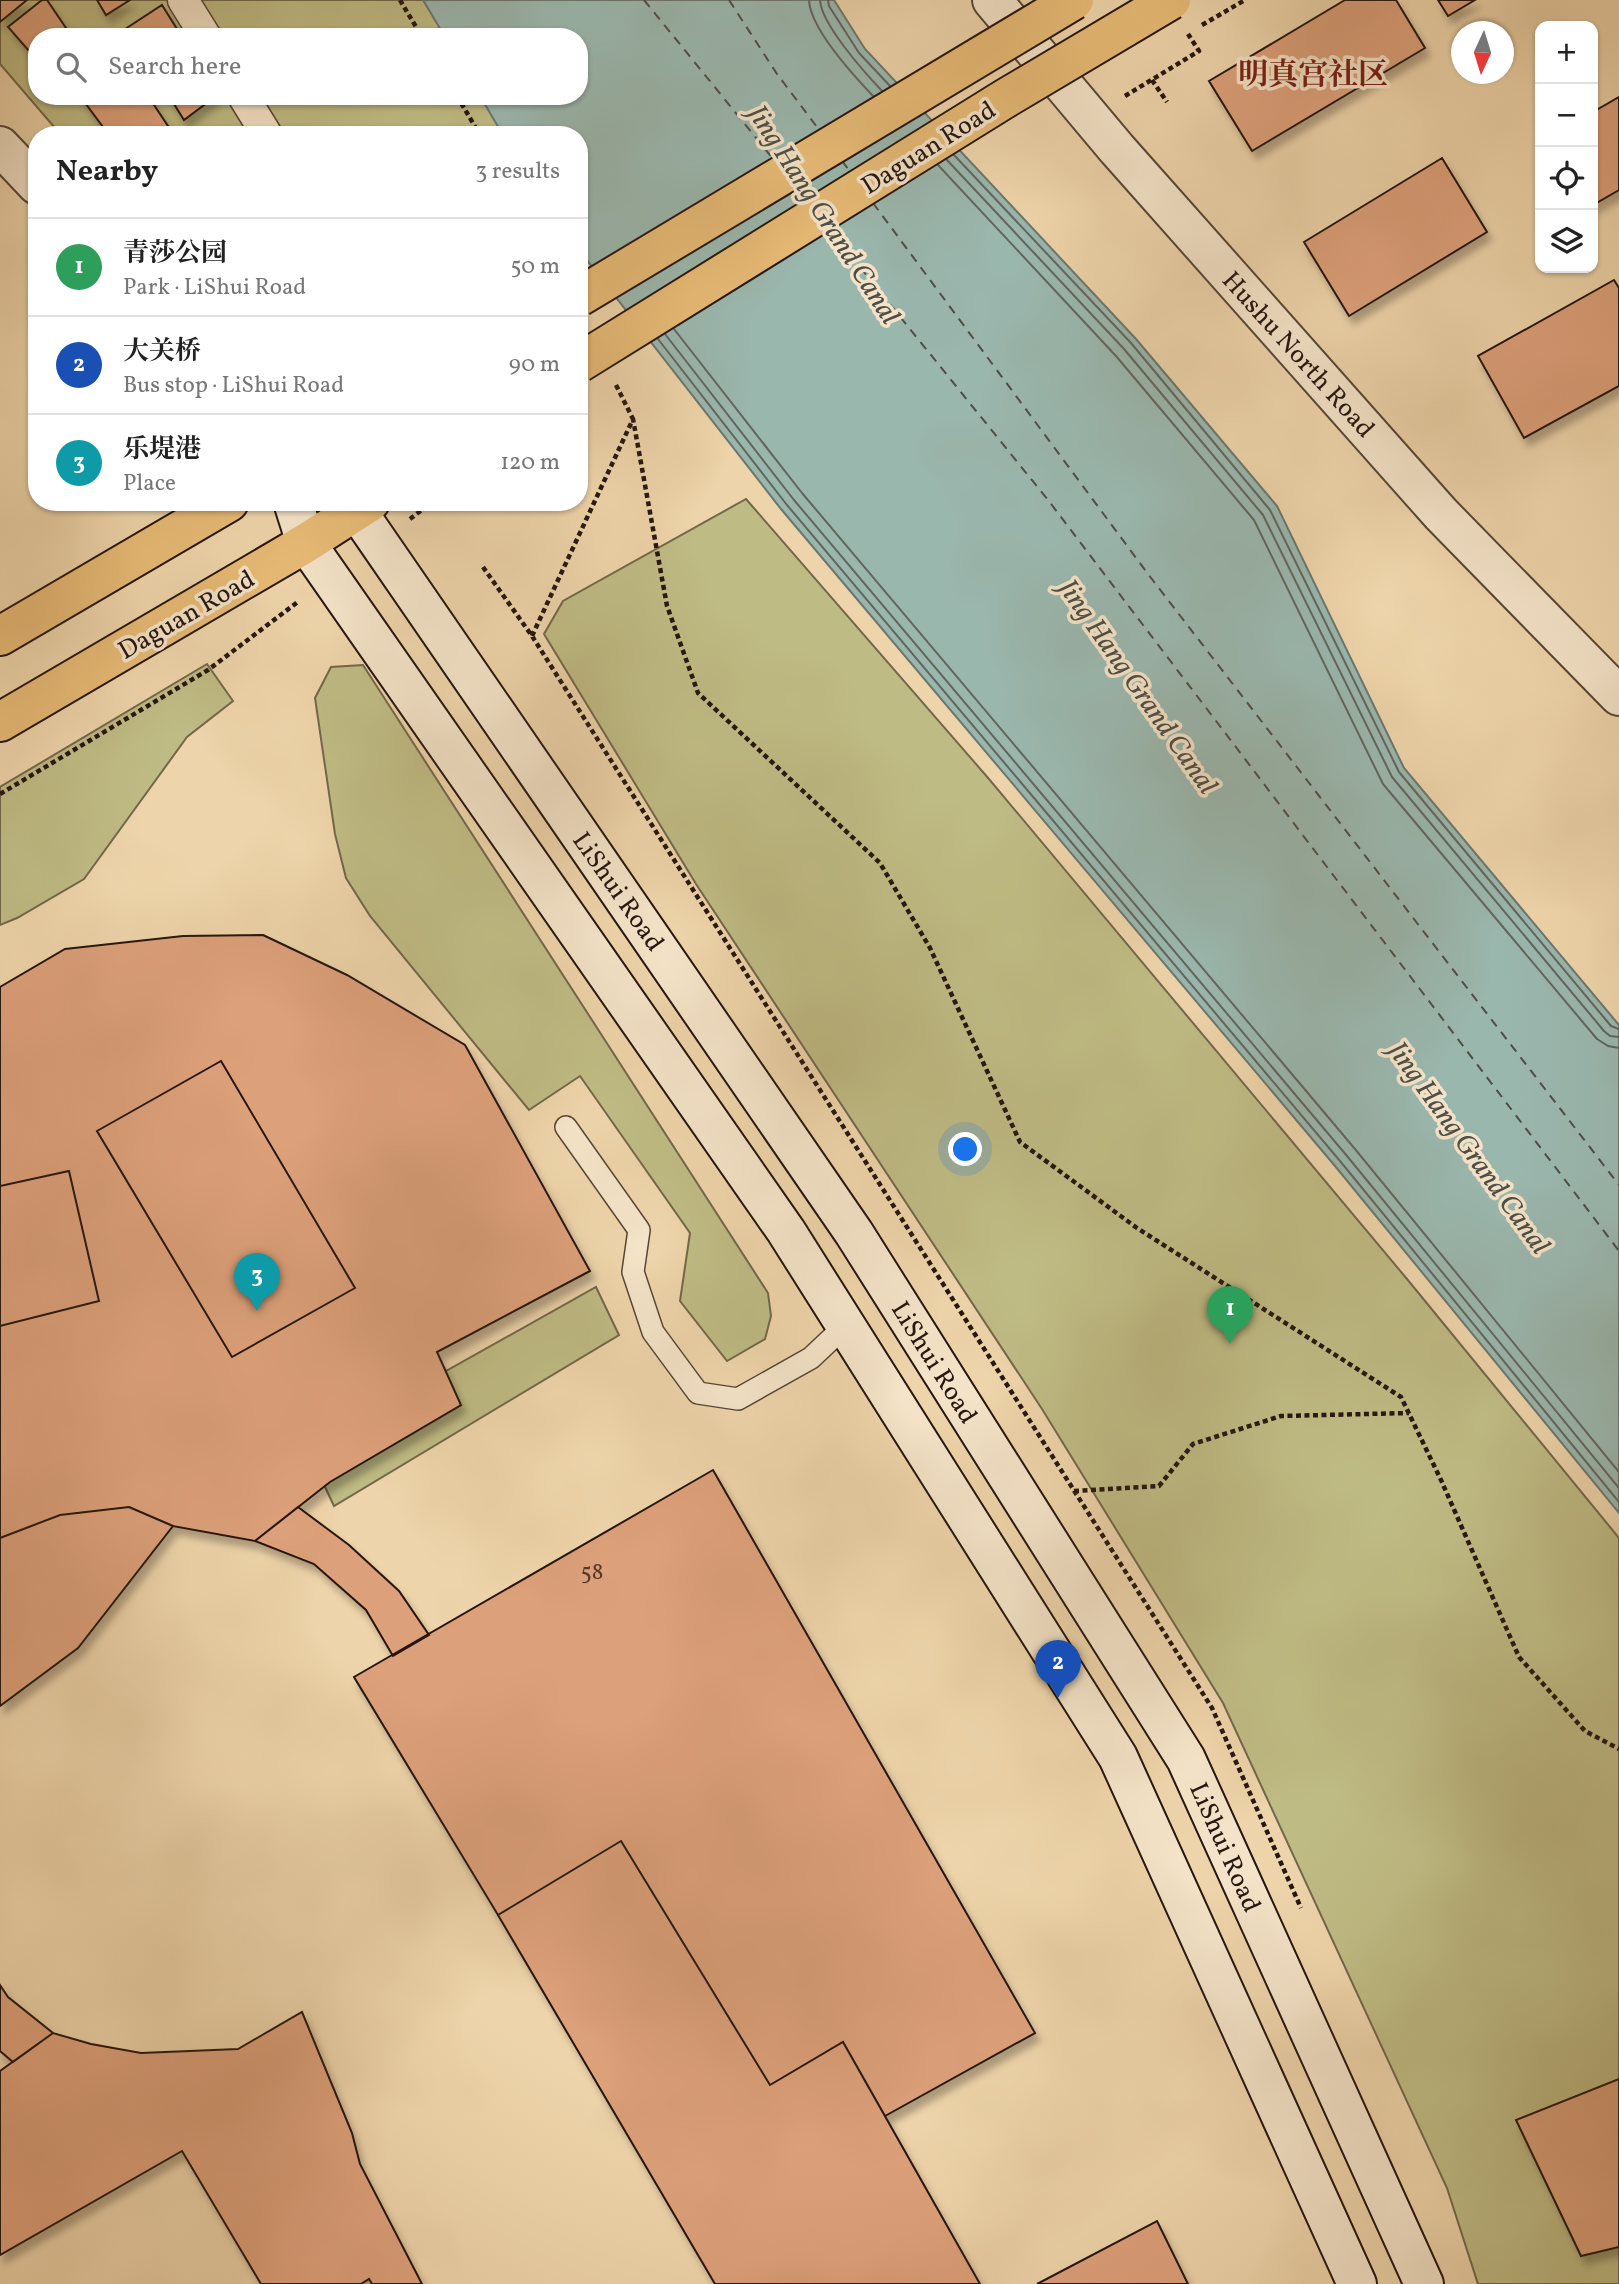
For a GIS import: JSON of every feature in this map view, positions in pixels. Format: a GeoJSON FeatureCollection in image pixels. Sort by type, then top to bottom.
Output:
{"type":"FeatureCollection","features":[{"type":"Feature","properties":{"kind":"main road","name":"Hushu North Road"},"geometry":{"type":"LineString","coordinates":[[992,0],[1117,149],[1441,514],[1619,696]]}},
{"type":"Feature","properties":{"kind":"main road","name":"Daguan Road"},"geometry":{"type":"LineString","coordinates":[[588,292],[1074,0]]}},
{"type":"Feature","properties":{"kind":"main road","name":"Daguan Road"},"geometry":{"type":"LineString","coordinates":[[588,357],[1006,98],[1171,0]]}},
{"type":"Feature","properties":{"kind":"main road"},"geometry":{"type":"LineString","coordinates":[[0,146],[28,176]]}},
{"type":"Feature","properties":{"kind":"main road"},"geometry":{"type":"LineString","coordinates":[[0,636],[214,511]]}},
{"type":"Feature","properties":{"kind":"main road"},"geometry":{"type":"LineString","coordinates":[[296,511],[306,543],[786,1231],[1118,1756],[1357,2284]]}},
{"type":"Feature","properties":{"kind":"main road","name":"Daguan Road"},"geometry":{"type":"LineString","coordinates":[[0,722],[306,543],[348,511]]}},
{"type":"Feature","properties":{"kind":"main road","name":"LiShui Road"},"geometry":{"type":"LineString","coordinates":[[360,511],[854,1233],[1186,1759],[1424,2284]]}},
{"type":"Feature","properties":{"kind":"street"},"geometry":{"type":"LineString","coordinates":[[183,0],[200,28]]}},
{"type":"Feature","properties":{"kind":"street"},"geometry":{"type":"LineString","coordinates":[[249,105],[261,126]]}},
{"type":"Feature","properties":{"kind":"lane"},"geometry":{"type":"LineString","coordinates":[[566,1127],[639,1230],[633,1272],[653,1332],[698,1393],[738,1399],[811,1358],[846,1325]]}},
{"type":"Feature","properties":{"kind":"path"},"geometry":{"type":"LineString","coordinates":[[400,0],[417,28]]}},
{"type":"Feature","properties":{"kind":"path"},"geometry":{"type":"LineString","coordinates":[[1120,100],[1199,51],[1188,34]]}},
{"type":"Feature","properties":{"kind":"path"},"geometry":{"type":"LineString","coordinates":[[1152,80],[1167,102]]}},
{"type":"Feature","properties":{"kind":"path"},"geometry":{"type":"LineString","coordinates":[[462,105],[475,126]]}},
{"type":"Feature","properties":{"kind":"path"},"geometry":{"type":"LineString","coordinates":[[483,567],[532,636],[632,419],[667,606],[698,693],[880,863],[930,948],[1020,1142],[1137,1228],[1401,1397],[1441,1480],[1519,1657],[1585,1731],[1619,1749]]}},
{"type":"Feature","properties":{"kind":"path"},"geometry":{"type":"LineString","coordinates":[[379,542],[420,511]]}},
{"type":"Feature","properties":{"kind":"path"},"geometry":{"type":"LineString","coordinates":[[0,794],[208,670],[331,578]]}},
{"type":"Feature","properties":{"kind":"path"},"geometry":{"type":"LineString","coordinates":[[1073,1492],[1159,1486],[1193,1444],[1280,1416],[1409,1413]]}},
{"type":"Feature","properties":{"kind":"shaded area"},"geometry":{"type":"Polygon","coordinates":[[[0,0],[449,0],[466,28],[28,28],[28,97],[0,64],[0,0]]]}},
{"type":"Feature","properties":{"kind":"shaded area"},"geometry":{"type":"Polygon","coordinates":[[[35,105],[512,105],[525,126],[53,126],[35,105]]]}},
{"type":"Feature","properties":{"kind":"shaded area"},"geometry":{"type":"Polygon","coordinates":[[[746,499],[989,779],[1407,1279],[1619,1538],[1619,2284],[1478,2284],[1447,2188],[1223,1703],[1042,1409],[696,884],[544,634],[563,601],[746,499]]]}},
{"type":"Feature","properties":{"kind":"shaded area"},"geometry":{"type":"Polygon","coordinates":[[[207,664],[233,701],[187,737],[84,879],[0,925],[0,787],[207,664]]]}},
{"type":"Feature","properties":{"kind":"shaded area"},"geometry":{"type":"Polygon","coordinates":[[[363,665],[768,1293],[771,1316],[765,1339],[727,1361],[680,1301],[690,1233],[580,1076],[529,1110],[370,916],[346,878],[335,834],[315,698],[331,667],[363,665]]]}},
{"type":"Feature","properties":{"kind":"shaded area"},"geometry":{"type":"Polygon","coordinates":[[[596,1287],[619,1335],[334,1506],[307,1449],[596,1287]]]}},
{"type":"Feature","properties":{"kind":"water","name":"Jing Hang Grand Canal"},"geometry":{"type":"Polygon","coordinates":[[[423,0],[834,0],[865,49],[1136,339],[1277,506],[1404,768],[1619,1025],[1619,1513],[1335,1166],[781,509],[588,262],[588,126],[498,126],[485,105],[588,105],[588,28],[440,28],[423,0]]]}},
{"type":"Feature","properties":{"kind":"building"},"geometry":{"type":"Polygon","coordinates":[[[0,0],[27,0],[0,22],[0,0]]]}},
{"type":"Feature","properties":{"kind":"building"},"geometry":{"type":"Polygon","coordinates":[[[42,0],[47,0],[66,28],[28,28],[28,50],[8,27],[42,0]]]}},
{"type":"Feature","properties":{"kind":"building"},"geometry":{"type":"Polygon","coordinates":[[[97,0],[130,0],[106,15],[97,0]]]}},
{"type":"Feature","properties":{"kind":"building"},"geometry":{"type":"Polygon","coordinates":[[[1345,0],[1396,0],[1425,48],[1252,151],[1209,81],[1345,0]]]}},
{"type":"Feature","properties":{"kind":"building"},"geometry":{"type":"Polygon","coordinates":[[[1438,0],[1475,0],[1448,16],[1438,0]]]}},
{"type":"Feature","properties":{"kind":"building"},"geometry":{"type":"Polygon","coordinates":[[[162,5],[176,28],[127,28],[162,5]]]}},
{"type":"Feature","properties":{"kind":"building"},"geometry":{"type":"Polygon","coordinates":[[[1619,97],[1619,190],[1598,202],[1598,147],[1598,109],[1619,97]]]}},
{"type":"Feature","properties":{"kind":"building"},"geometry":{"type":"Polygon","coordinates":[[[87,105],[154,105],[168,126],[102,126],[87,105]]]}},
{"type":"Feature","properties":{"kind":"building"},"geometry":{"type":"Polygon","coordinates":[[[175,105],[204,105],[184,120],[175,105]]]}},
{"type":"Feature","properties":{"kind":"building"},"geometry":{"type":"Polygon","coordinates":[[[1442,158],[1487,232],[1349,316],[1304,242],[1442,158]]]}},
{"type":"Feature","properties":{"kind":"building"},"geometry":{"type":"Polygon","coordinates":[[[1614,280],[1619,288],[1619,386],[1524,438],[1478,356],[1614,280]]]}},
{"type":"Feature","properties":{"kind":"building"},"geometry":{"type":"Polygon","coordinates":[[[263,935],[347,975],[465,1045],[590,1271],[437,1352],[461,1405],[330,1482],[255,1541],[173,1526],[78,1648],[0,1706],[0,987],[65,949],[183,936],[263,935]]]}},
{"type":"Feature","properties":{"kind":"building"},"geometry":{"type":"Polygon","coordinates":[[[221,1061],[355,1288],[232,1357],[97,1131],[221,1061]]]}},
{"type":"Feature","properties":{"kind":"building"},"geometry":{"type":"Polygon","coordinates":[[[69,1171],[99,1301],[0,1326],[0,1186],[69,1171]]]}},
{"type":"Feature","properties":{"kind":"building"},"geometry":{"type":"Polygon","coordinates":[[[713,1470],[1035,2033],[885,2116],[843,2042],[770,2085],[621,1841],[498,1915],[354,1677],[713,1470]]]}},
{"type":"Feature","properties":{"kind":"building"},"geometry":{"type":"Polygon","coordinates":[[[129,1507],[173,1526],[78,1648],[0,1706],[0,1538],[60,1515],[129,1507]]]}},
{"type":"Feature","properties":{"kind":"building"},"geometry":{"type":"Polygon","coordinates":[[[298,1507],[349,1545],[399,1591],[429,1635],[393,1656],[366,1610],[314,1564],[255,1541],[298,1507]]]}},
{"type":"Feature","properties":{"kind":"building"},"geometry":{"type":"Polygon","coordinates":[[[621,1841],[770,2085],[843,2042],[980,2284],[715,2284],[498,1915],[621,1841]]]}},
{"type":"Feature","properties":{"kind":"building"},"geometry":{"type":"Polygon","coordinates":[[[0,1985],[8,1997],[53,2033],[13,2062],[0,2051],[0,1985]]]}},
{"type":"Feature","properties":{"kind":"building"},"geometry":{"type":"Polygon","coordinates":[[[302,2012],[352,2133],[360,2164],[422,2284],[372,2284],[369,2279],[361,2284],[261,2284],[182,2151],[0,2255],[0,2071],[53,2033],[91,2044],[141,2053],[238,2049],[302,2012]]]}},
{"type":"Feature","properties":{"kind":"building"},"geometry":{"type":"Polygon","coordinates":[[[1619,2079],[1619,2247],[1581,2256],[1516,2120],[1619,2079]]]}},
{"type":"Feature","properties":{"kind":"building"},"geometry":{"type":"Polygon","coordinates":[[[1157,2221],[1188,2284],[1037,2284],[1157,2221]]]}},
{"type":"Feature","properties":{"kind":"ferry route"},"geometry":{"type":"LineString","coordinates":[[644,0],[774,160]]}},
{"type":"Feature","properties":{"kind":"ferry route"},"geometry":{"type":"LineString","coordinates":[[729,0],[777,74],[820,131]]}},
{"type":"Feature","properties":{"kind":"ferry route"},"geometry":{"type":"LineString","coordinates":[[842,161],[851,173]]}},
{"type":"Feature","properties":{"kind":"ferry route"},"geometry":{"type":"LineString","coordinates":[[797,189],[807,201]]}},
{"type":"Feature","properties":{"kind":"ferry route"},"geometry":{"type":"LineString","coordinates":[[873,203],[1148,574],[1619,1185]]}},
{"type":"Feature","properties":{"kind":"ferry route"},"geometry":{"type":"LineString","coordinates":[[830,230],[1048,500],[1619,1251]]}},
{"type":"Feature","properties":{"kind":"place","name":"乐堤港"},"geometry":{"type":"Point","coordinates":[257,1311]}},
{"type":"Feature","properties":{"kind":"place","name":"青莎公园"},"geometry":{"type":"Point","coordinates":[1230,1344]}},
{"type":"Feature","properties":{"kind":"place","name":"大关桥"},"geometry":{"type":"Point","coordinates":[1058,1698]}},
{"type":"Feature","properties":{"kind":"district","name":"明真宫社区"},"geometry":{"type":"Point","coordinates":[1313,74]}}]}
